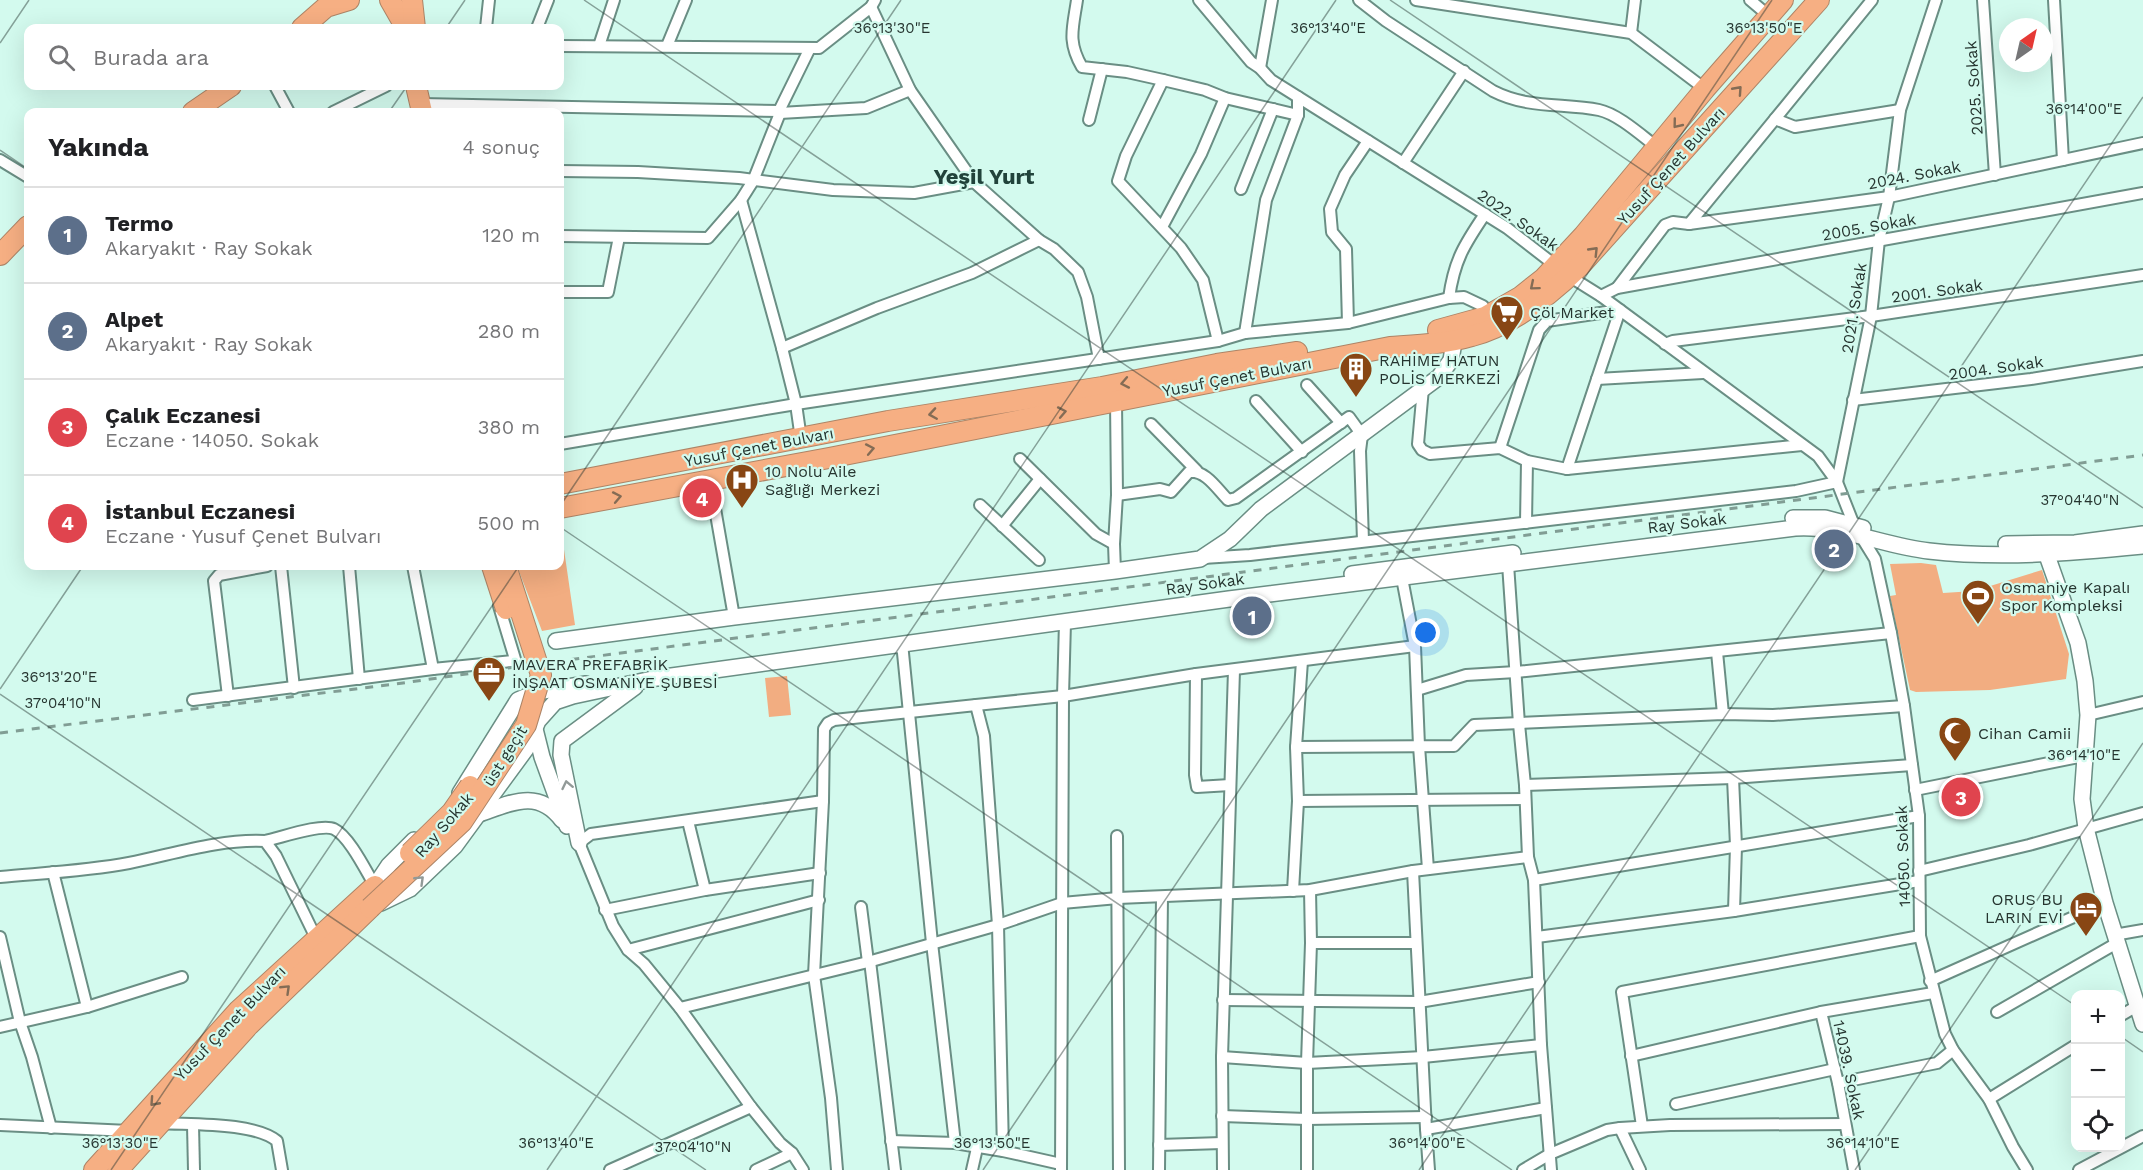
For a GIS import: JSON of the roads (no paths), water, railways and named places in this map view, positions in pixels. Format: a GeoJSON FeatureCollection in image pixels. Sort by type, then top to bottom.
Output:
{"type":"FeatureCollection","features":[{"type":"Feature","properties":{"kind":"highway"},"geometry":{"type":"LineString","coordinates":[[297,24],[322,0]]}},
{"type":"Feature","properties":{"kind":"highway"},"geometry":{"type":"LineString","coordinates":[[307,24],[326,7],[349,0]]}},
{"type":"Feature","properties":{"kind":"highway"},"geometry":{"type":"LineString","coordinates":[[373,0],[390,0],[404,24]]}},
{"type":"Feature","properties":{"kind":"highway"},"geometry":{"type":"LineString","coordinates":[[412,0],[415,24]]}},
{"type":"Feature","properties":{"kind":"highway","name":"Yusuf Çenet Bulvarı"},"geometry":{"type":"LineString","coordinates":[[564,483],[888,421],[1102,387],[1217,364],[1456,333],[1488,331],[1525,311],[1563,271],[1705,89],[1783,0]]}},
{"type":"Feature","properties":{"kind":"highway","name":"Yusuf Çenet Bulvarı"},"geometry":{"type":"LineString","coordinates":[[1563,271],[1598,248],[1819,0]]}},
{"type":"Feature","properties":{"kind":"highway"},"geometry":{"type":"LineString","coordinates":[[193,108],[219,90]]}},
{"type":"Feature","properties":{"kind":"highway"},"geometry":{"type":"LineString","coordinates":[[199,108],[225,90]]}},
{"type":"Feature","properties":{"kind":"highway"},"geometry":{"type":"LineString","coordinates":[[410,90],[418,104]]}},
{"type":"Feature","properties":{"kind":"highway"},"geometry":{"type":"LineString","coordinates":[[0,253],[24,229]]}},
{"type":"Feature","properties":{"kind":"highway","name":"Yusuf Çenet Bulvarı"},"geometry":{"type":"LineString","coordinates":[[564,507],[1390,346],[1438,343],[1456,333]]}},
{"type":"Feature","properties":{"kind":"highway","name":"Yusuf Çenet Bulvarı"},"geometry":{"type":"LineString","coordinates":[[94,1170],[222,1026],[452,812],[519,717],[528,677],[493,570]]}},
{"type":"Feature","properties":{"kind":"highway","name":"üst geçit"},"geometry":{"type":"LineString","coordinates":[[370,908],[462,822],[526,725],[541,675],[507,570]]}},
{"type":"Feature","properties":{"kind":"highway","name":"Yusuf Çenet Bulvarı"},"geometry":{"type":"LineString","coordinates":[[118,1170],[249,1025],[370,908]]}},
{"type":"Feature","properties":{"kind":"street"},"geometry":{"type":"LineString","coordinates":[[486,24],[489,0]]}},
{"type":"Feature","properties":{"kind":"street"},"geometry":{"type":"LineString","coordinates":[[539,24],[548,0]]}},
{"type":"Feature","properties":{"kind":"street"},"geometry":{"type":"LineString","coordinates":[[599,46],[614,0]]}},
{"type":"Feature","properties":{"kind":"street"},"geometry":{"type":"LineString","coordinates":[[667,46],[686,0]]}},
{"type":"Feature","properties":{"kind":"street"},"geometry":{"type":"LineString","coordinates":[[1077,0],[1072,30],[1073,51],[1082,67],[1163,80],[1205,90],[1225,98],[1298,115]]}},
{"type":"Feature","properties":{"kind":"street","name":"2022. Sokak"},"geometry":{"type":"LineString","coordinates":[[1199,0],[1251,62],[1271,80],[1507,228],[1818,456],[1837,482]]}},
{"type":"Feature","properties":{"kind":"street"},"geometry":{"type":"LineString","coordinates":[[1260,68],[1272,0]]}},
{"type":"Feature","properties":{"kind":"street"},"geometry":{"type":"LineString","coordinates":[[1359,0],[1386,21],[1509,100],[1601,110],[1624,122],[1658,148]]}},
{"type":"Feature","properties":{"kind":"street"},"geometry":{"type":"LineString","coordinates":[[1416,0],[1489,5],[1632,33],[1705,89]]}},
{"type":"Feature","properties":{"kind":"street"},"geometry":{"type":"LineString","coordinates":[[1632,33],[1635,0]]}},
{"type":"Feature","properties":{"kind":"street"},"geometry":{"type":"LineString","coordinates":[[1750,0],[1769,16]]}},
{"type":"Feature","properties":{"kind":"street"},"geometry":{"type":"LineString","coordinates":[[1689,224],[1872,0]]}},
{"type":"Feature","properties":{"kind":"street","name":"2021. Sokak"},"geometry":{"type":"LineString","coordinates":[[1837,482],[1871,316],[1879,240],[1889,197],[1900,110],[1936,0]]}},
{"type":"Feature","properties":{"kind":"street","name":"2025. Sokak"},"geometry":{"type":"LineString","coordinates":[[1983,0],[1995,175]]}},
{"type":"Feature","properties":{"kind":"street"},"geometry":{"type":"LineString","coordinates":[[2054,0],[2063,160]]}},
{"type":"Feature","properties":{"kind":"street"},"geometry":{"type":"LineString","coordinates":[[564,46],[819,48],[873,3],[910,90],[975,182],[1078,272],[1087,297],[1099,359]]}},
{"type":"Feature","properties":{"kind":"street"},"geometry":{"type":"LineString","coordinates":[[564,236],[708,238],[741,200],[753,181],[780,112],[810,48]]}},
{"type":"Feature","properties":{"kind":"street"},"geometry":{"type":"LineString","coordinates":[[1089,120],[1102,69]]}},
{"type":"Feature","properties":{"kind":"street"},"geometry":{"type":"LineString","coordinates":[[1403,163],[1464,71]]}},
{"type":"Feature","properties":{"kind":"street"},"geometry":{"type":"LineString","coordinates":[[1163,80],[1126,156],[1118,181],[1181,248],[1203,280],[1218,341]]}},
{"type":"Feature","properties":{"kind":"street"},"geometry":{"type":"LineString","coordinates":[[277,90],[288,108]]}},
{"type":"Feature","properties":{"kind":"street"},"geometry":{"type":"LineString","coordinates":[[341,108],[378,90]]}},
{"type":"Feature","properties":{"kind":"street"},"geometry":{"type":"LineString","coordinates":[[418,104],[780,112],[866,108],[910,90]]}},
{"type":"Feature","properties":{"kind":"street"},"geometry":{"type":"LineString","coordinates":[[1245,333],[1266,200],[1298,115],[1298,97]]}},
{"type":"Feature","properties":{"kind":"street"},"geometry":{"type":"LineString","coordinates":[[1162,227],[1201,154],[1225,98]]}},
{"type":"Feature","properties":{"kind":"street"},"geometry":{"type":"LineString","coordinates":[[1242,189],[1273,109]]}},
{"type":"Feature","properties":{"kind":"street"},"geometry":{"type":"LineString","coordinates":[[1775,119],[1795,127],[1900,110]]}},
{"type":"Feature","properties":{"kind":"street"},"geometry":{"type":"LineString","coordinates":[[1348,323],[1346,249],[1332,232],[1330,209],[1346,175],[1368,141]]}},
{"type":"Feature","properties":{"kind":"street","name":"2024. Sokak"},"geometry":{"type":"LineString","coordinates":[[1617,288],[1665,225],[1673,222],[1689,224],[1889,197],[2143,143]]}},
{"type":"Feature","properties":{"kind":"street"},"geometry":{"type":"LineString","coordinates":[[0,160],[24,175]]}},
{"type":"Feature","properties":{"kind":"street"},"geometry":{"type":"LineString","coordinates":[[564,171],[639,172],[739,178],[833,190],[914,193],[975,182]]}},
{"type":"Feature","properties":{"kind":"street","name":"2005. Sokak"},"geometry":{"type":"LineString","coordinates":[[1601,296],[1617,288],[2143,193]]}},
{"type":"Feature","properties":{"kind":"street"},"geometry":{"type":"LineString","coordinates":[[741,200],[782,348],[796,404],[801,439]]}},
{"type":"Feature","properties":{"kind":"street"},"geometry":{"type":"LineString","coordinates":[[1449,298],[1453,271],[1468,238],[1485,214]]}},
{"type":"Feature","properties":{"kind":"street"},"geometry":{"type":"LineString","coordinates":[[564,292],[608,292],[619,237]]}},
{"type":"Feature","properties":{"kind":"street"},"geometry":{"type":"LineString","coordinates":[[782,348],[877,308],[972,273],[1039,240]]}},
{"type":"Feature","properties":{"kind":"street","name":"2001. Sokak"},"geometry":{"type":"LineString","coordinates":[[1665,344],[1673,341],[1871,316],[2143,275]]}},
{"type":"Feature","properties":{"kind":"street"},"geometry":{"type":"LineString","coordinates":[[564,443],[796,404],[1218,341],[1245,333],[1348,323],[1449,298],[1464,297],[1483,306]]}},
{"type":"Feature","properties":{"kind":"street"},"geometry":{"type":"LineString","coordinates":[[1500,448],[1539,330],[1547,321],[1620,310],[1567,469]]}},
{"type":"Feature","properties":{"kind":"street"},"geometry":{"type":"LineString","coordinates":[[1200,559],[1230,539],[1261,509],[1439,377],[1454,352],[1456,333]]}},
{"type":"Feature","properties":{"kind":"street","name":"2004. Sokak"},"geometry":{"type":"LineString","coordinates":[[1853,400],[2031,379],[2143,361]]}},
{"type":"Feature","properties":{"kind":"street"},"geometry":{"type":"LineString","coordinates":[[1597,380],[1703,373]]}},
{"type":"Feature","properties":{"kind":"street"},"geometry":{"type":"LineString","coordinates":[[1307,385],[1341,423]]}},
{"type":"Feature","properties":{"kind":"street"},"geometry":{"type":"LineString","coordinates":[[1423,388],[1418,444],[1422,450],[1430,454],[1500,448],[1527,461],[1567,469],[1802,445]]}},
{"type":"Feature","properties":{"kind":"street"},"geometry":{"type":"LineString","coordinates":[[1115,571],[1116,401]]}},
{"type":"Feature","properties":{"kind":"street"},"geometry":{"type":"LineString","coordinates":[[1256,401],[1302,452]]}},
{"type":"Feature","properties":{"kind":"street"},"geometry":{"type":"LineString","coordinates":[[1151,424],[1228,500],[1236,498],[1348,417],[1362,435],[1360,451],[1363,541]]}},
{"type":"Feature","properties":{"kind":"street"},"geometry":{"type":"LineString","coordinates":[[1020,459],[1096,534],[1114,544]]}},
{"type":"Feature","properties":{"kind":"street"},"geometry":{"type":"LineString","coordinates":[[1526,523],[1527,461]]}},
{"type":"Feature","properties":{"kind":"street"},"geometry":{"type":"LineString","coordinates":[[1117,495],[1160,489],[1171,492],[1189,472],[1197,471]]}},
{"type":"Feature","properties":{"kind":"street"},"geometry":{"type":"LineString","coordinates":[[1002,526],[1040,479]]}},
{"type":"Feature","properties":{"kind":"street"},"geometry":{"type":"LineString","coordinates":[[710,480],[734,617]]}},
{"type":"Feature","properties":{"kind":"street"},"geometry":{"type":"LineString","coordinates":[[556,641],[1200,559],[1796,490],[1837,482]]}},
{"type":"Feature","properties":{"kind":"street","name":"14050. Sokak"},"geometry":{"type":"LineString","coordinates":[[1837,482],[1857,531],[1875,559],[1891,633],[1904,706],[1919,816],[1920,936],[1933,993],[1945,1034],[1953,1050],[1989,1099],[2027,1170]]}},
{"type":"Feature","properties":{"kind":"street"},"geometry":{"type":"LineString","coordinates":[[980,505],[1038,560]]}},
{"type":"Feature","properties":{"kind":"street"},"geometry":{"type":"LineString","coordinates":[[0,877],[126,863],[200,847],[265,841],[317,829],[334,829],[342,835],[375,886],[389,865],[455,800],[518,700],[537,692],[1060,612],[1803,517],[1825,518],[1857,531]]}},
{"type":"Feature","properties":{"kind":"street","name":"Ray Sokak"},"geometry":{"type":"LineString","coordinates":[[370,908],[411,889],[454,846],[526,749],[538,721],[555,702],[657,678],[902,643],[1669,543],[1802,528],[1857,531],[1906,548],[1929,551],[2143,546]]}},
{"type":"Feature","properties":{"kind":"street"},"geometry":{"type":"LineString","coordinates":[[2143,534],[2045,549],[2078,643],[2085,681],[2088,715],[2082,799],[2086,828],[2116,939],[2137,986],[2137,1005],[2143,1024]]}},
{"type":"Feature","properties":{"kind":"street"},"geometry":{"type":"LineString","coordinates":[[1509,564],[1528,857],[1534,880],[1541,1045],[1551,1170]]}},
{"type":"Feature","properties":{"kind":"street"},"geometry":{"type":"LineString","coordinates":[[228,696],[214,581],[219,575],[246,570]]}},
{"type":"Feature","properties":{"kind":"street"},"geometry":{"type":"LineString","coordinates":[[281,570],[294,688]]}},
{"type":"Feature","properties":{"kind":"street"},"geometry":{"type":"LineString","coordinates":[[349,570],[358,679]]}},
{"type":"Feature","properties":{"kind":"street"},"geometry":{"type":"LineString","coordinates":[[414,570],[433,669]]}},
{"type":"Feature","properties":{"kind":"street"},"geometry":{"type":"LineString","coordinates":[[193,700],[512,661],[515,658],[487,570]]}},
{"type":"Feature","properties":{"kind":"street"},"geometry":{"type":"LineString","coordinates":[[1402,578],[1414,646],[1428,869]]}},
{"type":"Feature","properties":{"kind":"street"},"geometry":{"type":"LineString","coordinates":[[891,1141],[955,1143],[1003,1151],[1061,1167],[1065,622]]}},
{"type":"Feature","properties":{"kind":"street"},"geometry":{"type":"LineString","coordinates":[[1417,690],[1466,675],[1516,672],[1891,633]]}},
{"type":"Feature","properties":{"kind":"street"},"geometry":{"type":"LineString","coordinates":[[902,643],[955,1143]]}},
{"type":"Feature","properties":{"kind":"street"},"geometry":{"type":"LineString","coordinates":[[837,1170],[831,1098],[814,975],[819,900],[824,729],[828,723],[834,720],[910,711],[1063,696],[1196,674],[1414,646]]}},
{"type":"Feature","properties":{"kind":"street"},"geometry":{"type":"LineString","coordinates":[[1717,651],[1723,714]]}},
{"type":"Feature","properties":{"kind":"street"},"geometry":{"type":"LineString","coordinates":[[1293,891],[1298,801],[1296,747],[1302,661]]}},
{"type":"Feature","properties":{"kind":"street"},"geometry":{"type":"LineString","coordinates":[[1223,1170],[1222,1057],[1225,893],[1233,670]]}},
{"type":"Feature","properties":{"kind":"street"},"geometry":{"type":"LineString","coordinates":[[1196,674],[1195,775],[1197,787],[1230,785]]}},
{"type":"Feature","properties":{"kind":"street"},"geometry":{"type":"LineString","coordinates":[[640,683],[562,741],[561,755],[579,843],[605,910],[628,950],[644,964],[680,1008],[752,1107],[780,1143],[792,1153],[803,1170]]}},
{"type":"Feature","properties":{"kind":"street"},"geometry":{"type":"LineString","coordinates":[[526,696],[542,757],[567,826]]}},
{"type":"Feature","properties":{"kind":"street"},"geometry":{"type":"LineString","coordinates":[[2088,715],[2143,702]]}},
{"type":"Feature","properties":{"kind":"street"},"geometry":{"type":"LineString","coordinates":[[976,705],[984,736],[998,925],[1003,1151]]}},
{"type":"Feature","properties":{"kind":"street"},"geometry":{"type":"LineString","coordinates":[[1296,747],[1454,746],[1474,725],[1723,714],[1773,715],[1904,706]]}},
{"type":"Feature","properties":{"kind":"street"},"geometry":{"type":"LineString","coordinates":[[1915,790],[2084,756]]}},
{"type":"Feature","properties":{"kind":"street"},"geometry":{"type":"LineString","coordinates":[[1525,785],[1733,778],[1912,765]]}},
{"type":"Feature","properties":{"kind":"street"},"geometry":{"type":"LineString","coordinates":[[1733,778],[1736,846],[1734,911]]}},
{"type":"Feature","properties":{"kind":"street"},"geometry":{"type":"LineString","coordinates":[[1298,801],[1525,799]]}},
{"type":"Feature","properties":{"kind":"street"},"geometry":{"type":"LineString","coordinates":[[479,814],[528,800],[542,802],[555,810],[579,843]]}},
{"type":"Feature","properties":{"kind":"street"},"geometry":{"type":"LineString","coordinates":[[579,843],[591,834],[823,801]]}},
{"type":"Feature","properties":{"kind":"street"},"geometry":{"type":"LineString","coordinates":[[1537,937],[1734,911],[1919,876],[2143,813]]}},
{"type":"Feature","properties":{"kind":"street"},"geometry":{"type":"LineString","coordinates":[[1534,880],[1919,816]]}},
{"type":"Feature","properties":{"kind":"street"},"geometry":{"type":"LineString","coordinates":[[688,821],[705,890]]}},
{"type":"Feature","properties":{"kind":"street"},"geometry":{"type":"LineString","coordinates":[[1117,836],[1119,1170]]}},
{"type":"Feature","properties":{"kind":"street"},"geometry":{"type":"LineString","coordinates":[[265,841],[276,856],[316,938]]}},
{"type":"Feature","properties":{"kind":"street"},"geometry":{"type":"LineString","coordinates":[[680,1008],[869,961],[998,925],[1062,903],[1118,898],[1310,890],[1413,871],[1528,857]]}},
{"type":"Feature","properties":{"kind":"street"},"geometry":{"type":"LineString","coordinates":[[1413,871],[1430,1170]]}},
{"type":"Feature","properties":{"kind":"street"},"geometry":{"type":"LineString","coordinates":[[53,872],[87,1007]]}},
{"type":"Feature","properties":{"kind":"street"},"geometry":{"type":"LineString","coordinates":[[605,910],[705,890],[820,873]]}},
{"type":"Feature","properties":{"kind":"street"},"geometry":{"type":"LineString","coordinates":[[1307,1170],[1306,1063],[1310,1001],[1310,890]]}},
{"type":"Feature","properties":{"kind":"street"},"geometry":{"type":"LineString","coordinates":[[1159,1170],[1162,897]]}},
{"type":"Feature","properties":{"kind":"street"},"geometry":{"type":"LineString","coordinates":[[628,950],[819,900]]}},
{"type":"Feature","properties":{"kind":"street"},"geometry":{"type":"LineString","coordinates":[[1930,981],[2105,903]]}},
{"type":"Feature","properties":{"kind":"street"},"geometry":{"type":"LineString","coordinates":[[861,907],[894,1170]]}},
{"type":"Feature","properties":{"kind":"street"},"geometry":{"type":"LineString","coordinates":[[1997,1012],[2116,939],[2143,930]]}},
{"type":"Feature","properties":{"kind":"street"},"geometry":{"type":"LineString","coordinates":[[1642,1126],[1622,992],[1920,936]]}},
{"type":"Feature","properties":{"kind":"street"},"geometry":{"type":"LineString","coordinates":[[0,937],[20,1022],[51,1128]]}},
{"type":"Feature","properties":{"kind":"street"},"geometry":{"type":"LineString","coordinates":[[1311,943],[1416,943]]}},
{"type":"Feature","properties":{"kind":"street"},"geometry":{"type":"LineString","coordinates":[[0,1027],[87,1007],[182,977]]}},
{"type":"Feature","properties":{"kind":"street"},"geometry":{"type":"LineString","coordinates":[[1223,1000],[1419,1002],[1539,982]]}},
{"type":"Feature","properties":{"kind":"street"},"geometry":{"type":"LineString","coordinates":[[1631,1056],[1821,1012],[1933,993]]}},
{"type":"Feature","properties":{"kind":"street"},"geometry":{"type":"LineString","coordinates":[[2125,1013],[2137,1005]]}},
{"type":"Feature","properties":{"kind":"street","name":"14039. Sokak"},"geometry":{"type":"LineString","coordinates":[[1821,1012],[1838,1083],[1854,1170]]}},
{"type":"Feature","properties":{"kind":"street"},"geometry":{"type":"LineString","coordinates":[[1222,1057],[1306,1063],[1423,1057],[1541,1045]]}},
{"type":"Feature","properties":{"kind":"street"},"geometry":{"type":"LineString","coordinates":[[1989,1099],[2071,1048]]}},
{"type":"Feature","properties":{"kind":"street"},"geometry":{"type":"LineString","coordinates":[[1838,1083],[1937,1063],[1953,1050]]}},
{"type":"Feature","properties":{"kind":"street"},"geometry":{"type":"LineString","coordinates":[[1676,1104],[1834,1070]]}},
{"type":"Feature","properties":{"kind":"street"},"geometry":{"type":"LineString","coordinates":[[610,1170],[752,1107]]}},
{"type":"Feature","properties":{"kind":"street"},"geometry":{"type":"LineString","coordinates":[[1426,1129],[1546,1108]]}},
{"type":"Feature","properties":{"kind":"street"},"geometry":{"type":"LineString","coordinates":[[1222,1116],[1307,1119],[1426,1117]]}},
{"type":"Feature","properties":{"kind":"street"},"geometry":{"type":"LineString","coordinates":[[159,1122],[252,1129],[268,1134],[277,1141],[282,1170]]}},
{"type":"Feature","properties":{"kind":"street"},"geometry":{"type":"LineString","coordinates":[[1523,1170],[1550,1154],[1607,1130],[1620,1128],[1845,1124]]}},
{"type":"Feature","properties":{"kind":"street"},"geometry":{"type":"LineString","coordinates":[[193,1125],[194,1170]]}},
{"type":"Feature","properties":{"kind":"street"},"geometry":{"type":"LineString","coordinates":[[2,1128],[129,1131]]}},
{"type":"Feature","properties":{"kind":"street"},"geometry":{"type":"LineString","coordinates":[[1620,1128],[1640,1170]]}},
{"type":"Feature","properties":{"kind":"street"},"geometry":{"type":"LineString","coordinates":[[2079,1170],[2143,1136]]}},
{"type":"Feature","properties":{"kind":"street"},"geometry":{"type":"LineString","coordinates":[[1160,1145],[1222,1143]]}},
{"type":"Feature","properties":{"kind":"street"},"geometry":{"type":"LineString","coordinates":[[972,1170],[977,1148]]}},
{"type":"Feature","properties":{"kind":"street"},"geometry":{"type":"LineString","coordinates":[[756,1170],[792,1153]]}},
{"type":"Feature","properties":{"kind":"railway"},"geometry":{"type":"LineString","coordinates":[[0,733],[403,683],[2143,455]]}},
{"type":"Feature","properties":{"kind":"place","name":"Çöl Market"},"geometry":{"type":"Point","coordinates":[1507,341]}},
{"type":"Feature","properties":{"kind":"place","name":"RAHİME HATUN POLİS MERKEZİ"},"geometry":{"type":"Point","coordinates":[1356,398]}},
{"type":"Feature","properties":{"kind":"place","name":"İstanbul Eczanesi"},"geometry":{"type":"Point","coordinates":[702,498]}},
{"type":"Feature","properties":{"kind":"place","name":"10 Nolu Aile Sağlığı Merkezi"},"geometry":{"type":"Point","coordinates":[742,509]}},
{"type":"Feature","properties":{"kind":"place","name":"Alpet"},"geometry":{"type":"Point","coordinates":[1834,549]}},
{"type":"Feature","properties":{"kind":"place","name":"Termo"},"geometry":{"type":"Point","coordinates":[1252,616]}},
{"type":"Feature","properties":{"kind":"place","name":"Osmaniye Kapalı Spor Kompleksi"},"geometry":{"type":"Point","coordinates":[1978,625]}},
{"type":"Feature","properties":{"kind":"place","name":"MAVERA PREFABRİK İNŞAAT OSMANİYE ŞUBESİ"},"geometry":{"type":"Point","coordinates":[489,702]}},
{"type":"Feature","properties":{"kind":"place","name":"Cihan Camii"},"geometry":{"type":"Point","coordinates":[1955,762]}},
{"type":"Feature","properties":{"kind":"place","name":"Çalık Eczanesi"},"geometry":{"type":"Point","coordinates":[1961,797]}},
{"type":"Feature","properties":{"kind":"place","name":"ORUS BU LARIN EVİ"},"geometry":{"type":"Point","coordinates":[2086,937]}},
{"type":"Feature","properties":{"kind":"district","name":"Yeşil Yurt"},"geometry":{"type":"Point","coordinates":[984,176]}}]}
